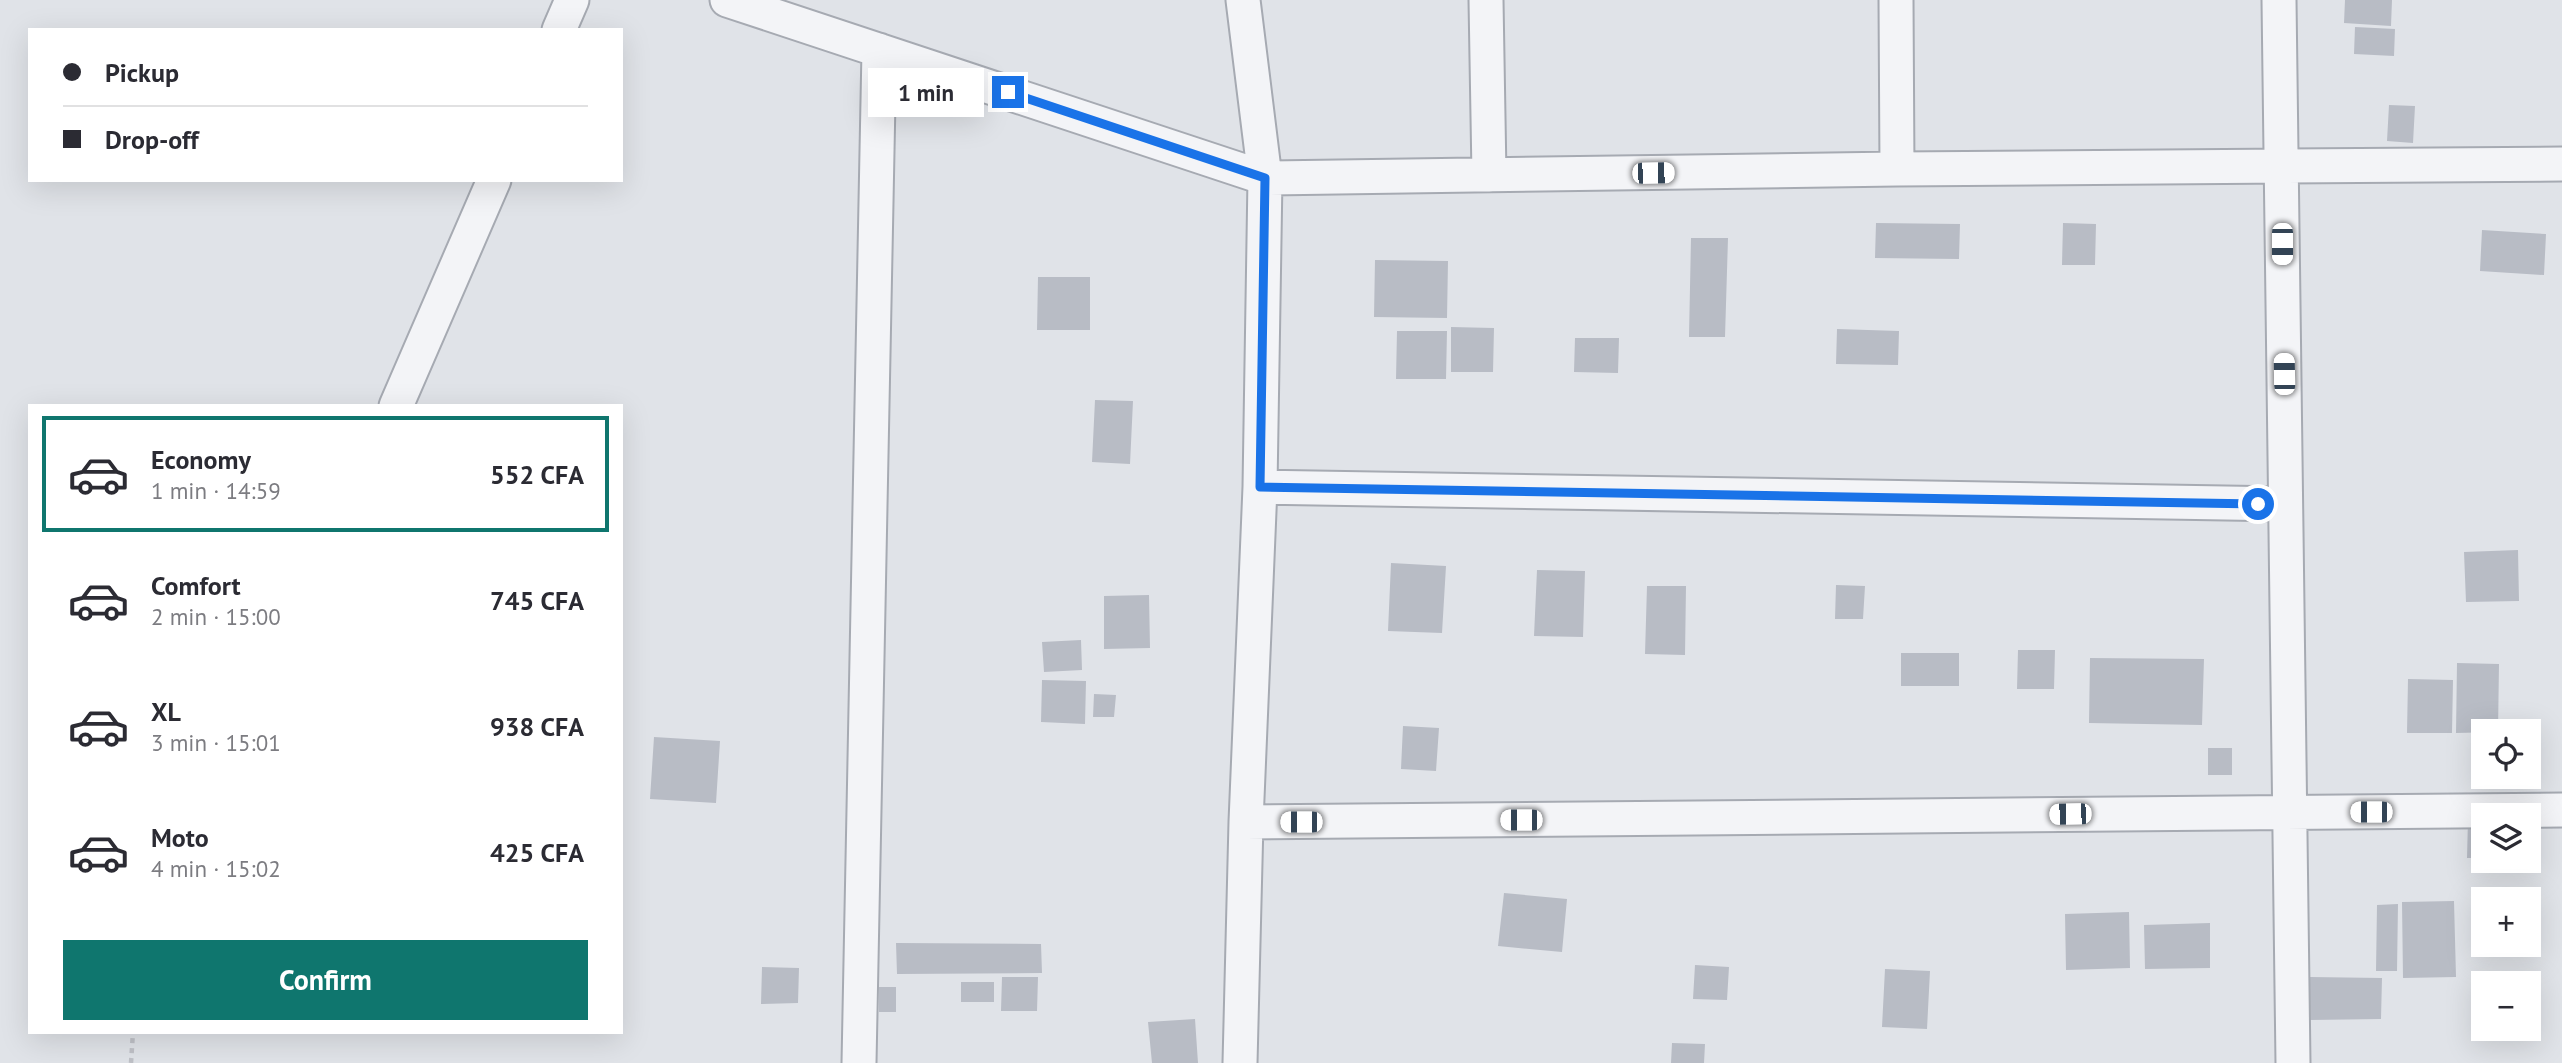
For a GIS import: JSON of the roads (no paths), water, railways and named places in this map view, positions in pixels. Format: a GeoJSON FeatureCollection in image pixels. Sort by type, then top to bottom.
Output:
{"type":"FeatureCollection","features":[{"type":"Feature","properties":{"kind":"street"},"geometry":{"type":"LineString","coordinates":[[560,28],[572,0]]}},
{"type":"Feature","properties":{"kind":"street"},"geometry":{"type":"LineString","coordinates":[[727,0],[1265,178],[1897,169],[2562,164]]}},
{"type":"Feature","properties":{"kind":"street"},"geometry":{"type":"LineString","coordinates":[[1240,1063],[1260,487],[1265,178],[1243,0]]}},
{"type":"Feature","properties":{"kind":"street"},"geometry":{"type":"LineString","coordinates":[[1486,0],[1489,175]]}},
{"type":"Feature","properties":{"kind":"street"},"geometry":{"type":"LineString","coordinates":[[1896,0],[1897,169]]}},
{"type":"Feature","properties":{"kind":"street"},"geometry":{"type":"LineString","coordinates":[[2279,0],[2293,1063]]}},
{"type":"Feature","properties":{"kind":"street"},"geometry":{"type":"LineString","coordinates":[[859,1063],[879,50]]}},
{"type":"Feature","properties":{"kind":"street"},"geometry":{"type":"LineString","coordinates":[[397,404],[493,182]]}},
{"type":"Feature","properties":{"kind":"street"},"geometry":{"type":"LineString","coordinates":[[1260,487],[2285,505]]}},
{"type":"Feature","properties":{"kind":"street"},"geometry":{"type":"LineString","coordinates":[[1247,822],[2562,810]]}}]}
